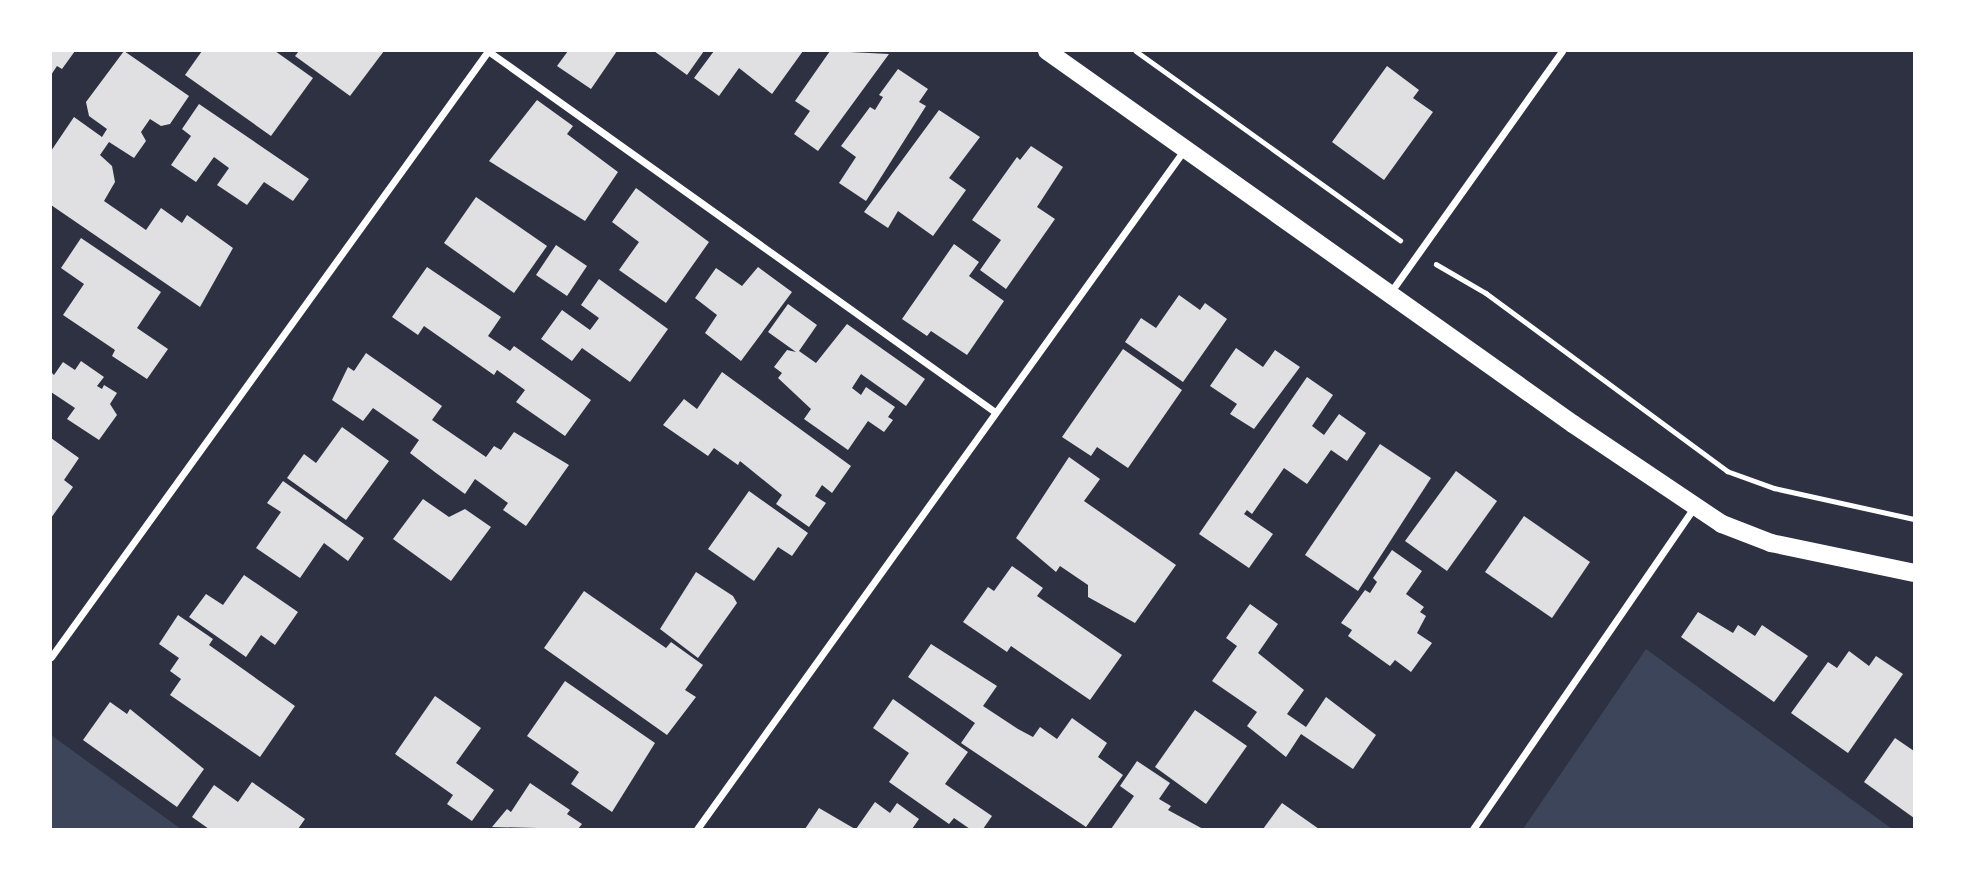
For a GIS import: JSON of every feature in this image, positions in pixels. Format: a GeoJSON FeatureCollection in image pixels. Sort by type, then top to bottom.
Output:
{"type":"FeatureCollection","features":[{"type":"Feature","properties":{"kind":"main road"},"geometry":{"type":"LineString","coordinates":[[1047,51],[1695,506],[1742,534],[1771,543],[1914,573]]}},
{"type":"Feature","properties":{"kind":"street"},"geometry":{"type":"LineString","coordinates":[[51,657],[488,51],[995,412]]}},
{"type":"Feature","properties":{"kind":"street"},"geometry":{"type":"LineString","coordinates":[[1390,294],[1562,51]]}},
{"type":"Feature","properties":{"kind":"street"},"geometry":{"type":"LineString","coordinates":[[697,829],[1185,149]]}},
{"type":"Feature","properties":{"kind":"street"},"geometry":{"type":"LineString","coordinates":[[1473,829],[1695,506]]}},
{"type":"Feature","properties":{"kind":"path"},"geometry":{"type":"LineString","coordinates":[[1136,51],[1417,254],[1486,293],[1727,471],[1774,488],[1914,519]]}},
{"type":"Feature","properties":{"kind":"shaded area"},"geometry":{"type":"Polygon","coordinates":[[[1646,649],[1892,829],[1523,829],[1646,649]]]}},
{"type":"Feature","properties":{"kind":"shaded area"},"geometry":{"type":"Polygon","coordinates":[[[51,735],[181,829],[51,829],[51,735]]]}},
{"type":"Feature","properties":{"kind":"building"},"geometry":{"type":"Polygon","coordinates":[[[51,51],[75,51],[62,69],[57,66],[51,75],[51,51]]]}},
{"type":"Feature","properties":{"kind":"building"},"geometry":{"type":"Polygon","coordinates":[[[124,51],[189,96],[170,124],[161,126],[150,119],[141,132],[146,141],[134,158],[109,142],[100,155],[112,166],[115,182],[104,201],[146,230],[161,208],[182,223],[187,215],[233,248],[200,307],[51,205],[51,151],[74,117],[102,137],[107,129],[89,116],[86,102],[124,51]]]}},
{"type":"Feature","properties":{"kind":"building"},"geometry":{"type":"Polygon","coordinates":[[[202,51],[275,51],[313,78],[271,136],[185,75],[202,51]]]}},
{"type":"Feature","properties":{"kind":"building"},"geometry":{"type":"Polygon","coordinates":[[[299,51],[384,51],[350,96],[295,56],[299,51]]]}},
{"type":"Feature","properties":{"kind":"building"},"geometry":{"type":"Polygon","coordinates":[[[568,51],[617,51],[591,89],[557,66],[568,51]]]}},
{"type":"Feature","properties":{"kind":"building"},"geometry":{"type":"Polygon","coordinates":[[[654,51],[704,51],[687,75],[654,51]]]}},
{"type":"Feature","properties":{"kind":"building"},"geometry":{"type":"Polygon","coordinates":[[[714,51],[803,51],[772,94],[739,68],[719,96],[694,78],[714,51]]]}},
{"type":"Feature","properties":{"kind":"building"},"geometry":{"type":"Polygon","coordinates":[[[830,51],[889,54],[818,151],[794,134],[810,111],[795,101],[830,51]]]}},
{"type":"Feature","properties":{"kind":"building"},"geometry":{"type":"Polygon","coordinates":[[[1387,66],[1419,90],[1413,98],[1433,112],[1384,180],[1332,142],[1387,66]]]}},
{"type":"Feature","properties":{"kind":"building"},"geometry":{"type":"Polygon","coordinates":[[[898,69],[928,89],[919,102],[926,106],[866,201],[839,183],[856,157],[841,146],[870,107],[875,110],[883,97],[879,95],[898,69]]]}},
{"type":"Feature","properties":{"kind":"building"},"geometry":{"type":"Polygon","coordinates":[[[537,100],[573,126],[567,134],[618,172],[585,221],[489,161],[537,100]]]}},
{"type":"Feature","properties":{"kind":"building"},"geometry":{"type":"Polygon","coordinates":[[[199,104],[309,179],[293,201],[264,182],[247,205],[217,185],[229,168],[214,157],[196,182],[171,165],[191,136],[182,129],[199,104]]]}},
{"type":"Feature","properties":{"kind":"building"},"geometry":{"type":"Polygon","coordinates":[[[939,110],[980,137],[949,178],[966,190],[933,236],[898,211],[888,228],[864,212],[939,110]]]}},
{"type":"Feature","properties":{"kind":"building"},"geometry":{"type":"Polygon","coordinates":[[[1031,146],[1063,167],[1037,207],[1055,219],[1006,289],[980,270],[1001,240],[972,220],[1017,157],[1020,160],[1031,146]]]}},
{"type":"Feature","properties":{"kind":"building"},"geometry":{"type":"Polygon","coordinates":[[[636,188],[709,242],[666,303],[619,270],[639,242],[612,222],[636,188]]]}},
{"type":"Feature","properties":{"kind":"building"},"geometry":{"type":"Polygon","coordinates":[[[476,197],[547,246],[514,293],[444,243],[476,197]]]}},
{"type":"Feature","properties":{"kind":"building"},"geometry":{"type":"Polygon","coordinates":[[[81,238],[161,292],[137,328],[168,349],[147,379],[112,356],[115,350],[63,315],[84,284],[61,268],[81,238]]]}},
{"type":"Feature","properties":{"kind":"building"},"geometry":{"type":"Polygon","coordinates":[[[954,244],[979,262],[969,276],[1004,301],[967,355],[931,331],[927,336],[902,319],[954,244]]]}},
{"type":"Feature","properties":{"kind":"building"},"geometry":{"type":"Polygon","coordinates":[[[556,245],[587,266],[567,296],[536,275],[556,245]]]}},
{"type":"Feature","properties":{"kind":"building"},"geometry":{"type":"Polygon","coordinates":[[[427,267],[501,317],[488,336],[510,351],[514,346],[591,400],[565,436],[516,402],[525,390],[497,370],[494,375],[424,326],[418,335],[392,317],[427,267]]]}},
{"type":"Feature","properties":{"kind":"building"},"geometry":{"type":"Polygon","coordinates":[[[758,267],[792,292],[741,361],[705,333],[717,315],[695,298],[716,268],[742,286],[758,267]]]}},
{"type":"Feature","properties":{"kind":"building"},"geometry":{"type":"Polygon","coordinates":[[[599,279],[668,329],[630,382],[582,348],[572,361],[541,339],[562,310],[590,330],[599,318],[581,305],[599,279]]]}},
{"type":"Feature","properties":{"kind":"building"},"geometry":{"type":"Polygon","coordinates":[[[1179,295],[1200,310],[1205,303],[1227,319],[1183,382],[1125,342],[1141,318],[1156,328],[1179,295]]]}},
{"type":"Feature","properties":{"kind":"building"},"geometry":{"type":"Polygon","coordinates":[[[788,304],[817,325],[799,351],[816,363],[847,324],[925,379],[906,406],[861,374],[852,388],[861,395],[866,387],[895,407],[888,417],[893,420],[884,432],[868,421],[848,450],[804,419],[811,409],[778,378],[782,373],[774,367],[787,350],[796,352],[768,332],[788,304]]]}},
{"type":"Feature","properties":{"kind":"building"},"geometry":{"type":"Polygon","coordinates":[[[1236,348],[1263,367],[1275,350],[1300,367],[1254,429],[1230,414],[1237,404],[1210,386],[1236,348]]]}},
{"type":"Feature","properties":{"kind":"building"},"geometry":{"type":"Polygon","coordinates":[[[1123,349],[1182,390],[1128,468],[1097,447],[1091,456],[1062,437],[1123,349]]]}},
{"type":"Feature","properties":{"kind":"building"},"geometry":{"type":"Polygon","coordinates":[[[366,353],[442,406],[432,420],[486,457],[494,446],[501,450],[514,432],[569,465],[526,526],[503,510],[508,503],[475,479],[465,494],[410,453],[419,440],[373,408],[363,421],[332,400],[348,367],[354,371],[366,353]]]}},
{"type":"Feature","properties":{"kind":"building"},"geometry":{"type":"Polygon","coordinates":[[[81,361],[104,377],[97,386],[102,389],[104,385],[117,393],[110,404],[117,415],[99,440],[67,419],[75,408],[51,392],[51,372],[54,375],[63,362],[75,370],[81,361]]]}},
{"type":"Feature","properties":{"kind":"building"},"geometry":{"type":"Polygon","coordinates":[[[722,372],[851,466],[832,493],[822,485],[815,496],[826,503],[809,527],[776,504],[782,495],[740,461],[738,465],[714,448],[708,456],[663,425],[684,399],[697,409],[722,372]]]}},
{"type":"Feature","properties":{"kind":"building"},"geometry":{"type":"Polygon","coordinates":[[[1307,377],[1333,395],[1312,426],[1324,435],[1339,414],[1366,433],[1347,461],[1331,450],[1307,484],[1284,468],[1252,514],[1247,510],[1244,514],[1273,534],[1249,568],[1199,534],[1307,377]]]}},
{"type":"Feature","properties":{"kind":"building"},"geometry":{"type":"Polygon","coordinates":[[[342,427],[389,461],[346,520],[287,478],[304,454],[316,463],[342,427]]]}},
{"type":"Feature","properties":{"kind":"building"},"geometry":{"type":"Polygon","coordinates":[[[51,438],[79,458],[64,480],[73,487],[51,518],[51,438]]]}},
{"type":"Feature","properties":{"kind":"building"},"geometry":{"type":"Polygon","coordinates":[[[1380,444],[1431,478],[1358,591],[1305,555],[1380,444]]]}},
{"type":"Feature","properties":{"kind":"building"},"geometry":{"type":"Polygon","coordinates":[[[1069,457],[1100,479],[1084,501],[1176,565],[1135,623],[1088,597],[1088,585],[1060,566],[1056,572],[1016,538],[1069,457]]]}},
{"type":"Feature","properties":{"kind":"building"},"geometry":{"type":"Polygon","coordinates":[[[1456,471],[1497,501],[1447,571],[1405,541],[1456,471]]]}},
{"type":"Feature","properties":{"kind":"building"},"geometry":{"type":"Polygon","coordinates":[[[283,481],[364,538],[348,561],[324,543],[300,578],[256,548],[281,512],[267,503],[283,481]]]}},
{"type":"Feature","properties":{"kind":"building"},"geometry":{"type":"Polygon","coordinates":[[[749,491],[808,533],[792,556],[778,547],[754,581],[708,549],[749,491]]]}},
{"type":"Feature","properties":{"kind":"building"},"geometry":{"type":"Polygon","coordinates":[[[423,499],[449,517],[465,509],[491,527],[451,581],[393,539],[423,499]]]}},
{"type":"Feature","properties":{"kind":"building"},"geometry":{"type":"Polygon","coordinates":[[[1524,516],[1590,562],[1552,618],[1485,572],[1524,516]]]}},
{"type":"Feature","properties":{"kind":"building"},"geometry":{"type":"Polygon","coordinates":[[[1392,550],[1422,571],[1406,594],[1424,607],[1420,612],[1426,616],[1417,633],[1432,643],[1411,672],[1395,660],[1390,666],[1348,636],[1352,630],[1341,623],[1365,590],[1370,593],[1377,582],[1373,578],[1392,550]]]}},
{"type":"Feature","properties":{"kind":"building"},"geometry":{"type":"Polygon","coordinates":[[[1012,566],[1043,588],[1037,596],[1122,655],[1090,700],[1011,646],[1007,652],[963,622],[988,587],[994,591],[1012,566]]]}},
{"type":"Feature","properties":{"kind":"building"},"geometry":{"type":"Polygon","coordinates":[[[696,572],[733,596],[737,603],[698,658],[660,629],[696,572]]]}},
{"type":"Feature","properties":{"kind":"building"},"geometry":{"type":"Polygon","coordinates":[[[244,575],[298,612],[275,645],[261,635],[246,657],[189,617],[206,594],[223,605],[244,575]]]}},
{"type":"Feature","properties":{"kind":"building"},"geometry":{"type":"Polygon","coordinates":[[[584,591],[666,648],[671,642],[703,665],[685,690],[696,697],[667,735],[544,648],[584,591]]]}},
{"type":"Feature","properties":{"kind":"building"},"geometry":{"type":"Polygon","coordinates":[[[1250,604],[1278,624],[1258,653],[1304,690],[1287,714],[1306,727],[1326,697],[1376,735],[1353,769],[1301,734],[1286,757],[1247,726],[1257,712],[1212,681],[1237,646],[1226,638],[1250,604]]]}},
{"type":"Feature","properties":{"kind":"building"},"geometry":{"type":"Polygon","coordinates":[[[1698,612],[1733,633],[1738,625],[1755,636],[1762,625],[1808,656],[1774,702],[1681,637],[1698,612]]]}},
{"type":"Feature","properties":{"kind":"building"},"geometry":{"type":"Polygon","coordinates":[[[178,615],[213,639],[209,645],[295,706],[260,757],[170,695],[181,679],[170,671],[179,658],[159,644],[178,615]]]}},
{"type":"Feature","properties":{"kind":"building"},"geometry":{"type":"Polygon","coordinates":[[[931,644],[997,686],[983,706],[1018,729],[1033,737],[1040,727],[1057,739],[1072,718],[1107,743],[1098,757],[1123,775],[1086,827],[961,743],[975,723],[908,677],[931,644]]]}},
{"type":"Feature","properties":{"kind":"building"},"geometry":{"type":"Polygon","coordinates":[[[1849,651],[1869,666],[1876,656],[1903,674],[1848,753],[1791,713],[1828,662],[1837,668],[1849,651]]]}},
{"type":"Feature","properties":{"kind":"building"},"geometry":{"type":"Polygon","coordinates":[[[565,681],[655,743],[612,812],[571,784],[579,772],[527,736],[565,681]]]}},
{"type":"Feature","properties":{"kind":"building"},"geometry":{"type":"Polygon","coordinates":[[[435,696],[481,728],[456,763],[494,790],[472,821],[447,804],[453,795],[395,754],[435,696]]]}},
{"type":"Feature","properties":{"kind":"building"},"geometry":{"type":"Polygon","coordinates":[[[893,699],[968,752],[945,784],[992,816],[983,829],[970,829],[954,818],[949,824],[889,782],[909,753],[873,728],[893,699]]]}},
{"type":"Feature","properties":{"kind":"building"},"geometry":{"type":"Polygon","coordinates":[[[110,702],[127,714],[130,709],[204,769],[177,807],[83,740],[110,702]]]}},
{"type":"Feature","properties":{"kind":"building"},"geometry":{"type":"Polygon","coordinates":[[[1195,710],[1247,746],[1206,804],[1155,767],[1195,710]]]}},
{"type":"Feature","properties":{"kind":"building"},"geometry":{"type":"Polygon","coordinates":[[[1895,738],[1914,751],[1914,818],[1864,782],[1895,738]]]}},
{"type":"Feature","properties":{"kind":"building"},"geometry":{"type":"Polygon","coordinates":[[[1137,761],[1170,783],[1159,799],[1171,806],[1168,810],[1203,829],[1111,829],[1134,796],[1120,786],[1137,761]]]}},
{"type":"Feature","properties":{"kind":"building"},"geometry":{"type":"Polygon","coordinates":[[[252,782],[305,819],[298,829],[209,829],[192,817],[214,785],[238,802],[252,782]]]}},
{"type":"Feature","properties":{"kind":"building"},"geometry":{"type":"Polygon","coordinates":[[[530,783],[570,810],[567,814],[582,824],[578,829],[492,827],[507,809],[511,812],[530,783]]]}},
{"type":"Feature","properties":{"kind":"building"},"geometry":{"type":"Polygon","coordinates":[[[875,802],[890,813],[897,803],[919,819],[912,829],[856,829],[875,802]]]}},
{"type":"Feature","properties":{"kind":"building"},"geometry":{"type":"Polygon","coordinates":[[[1282,803],[1319,829],[1263,829],[1282,803]]]}},
{"type":"Feature","properties":{"kind":"building"},"geometry":{"type":"Polygon","coordinates":[[[819,808],[855,829],[805,829],[819,808]]]}}]}
